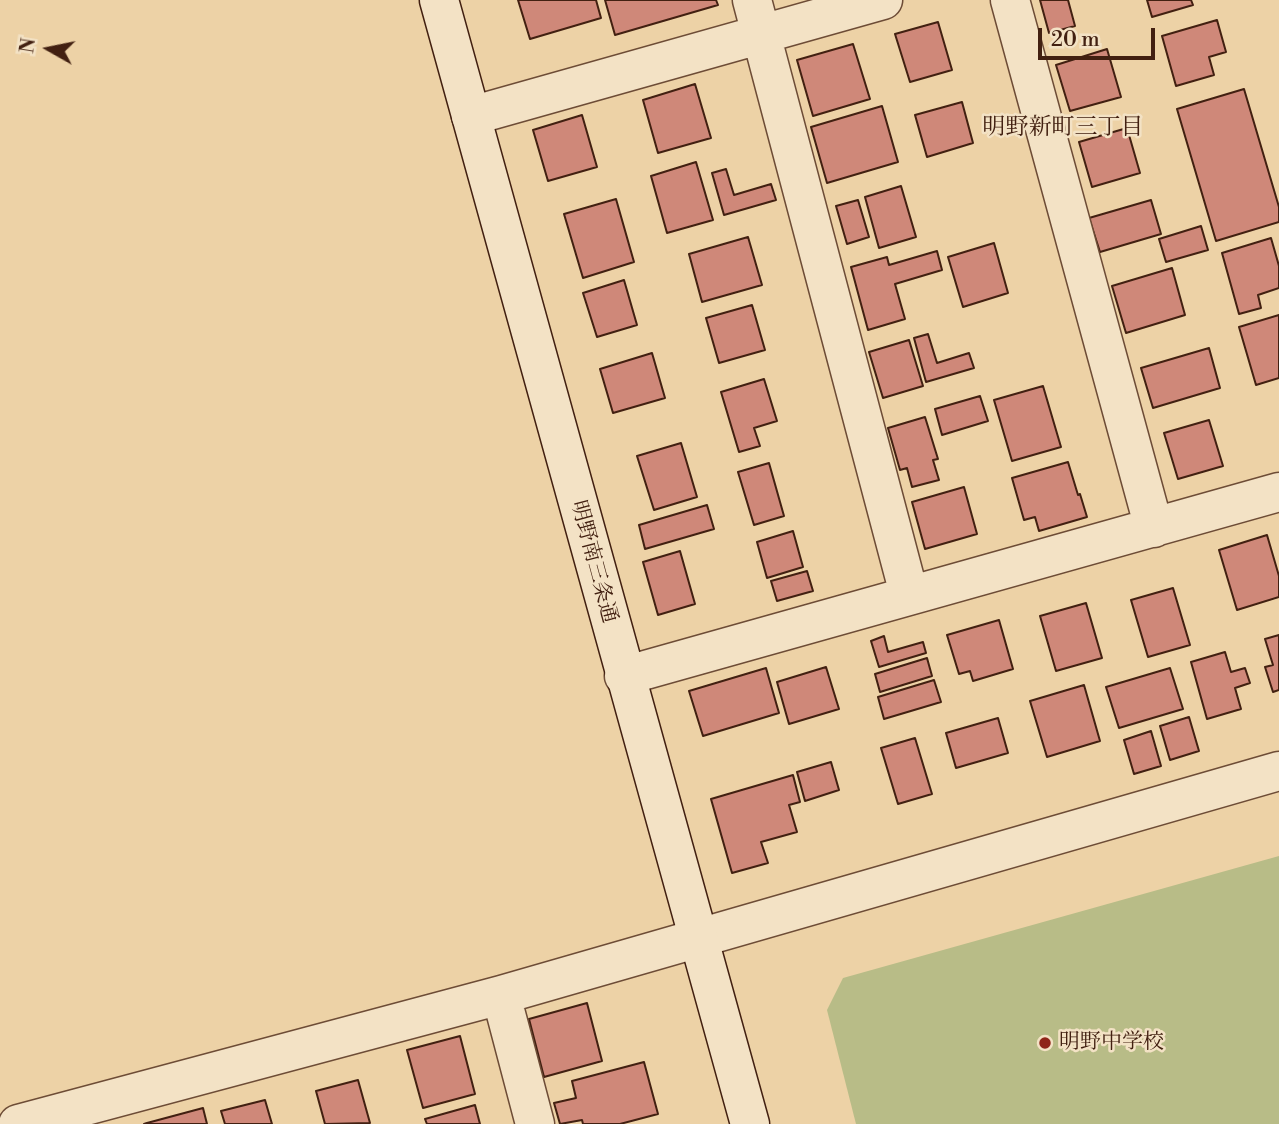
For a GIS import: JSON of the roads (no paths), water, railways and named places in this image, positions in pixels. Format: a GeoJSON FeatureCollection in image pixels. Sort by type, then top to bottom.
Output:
{"type":"FeatureCollection","features":[{"type":"Feature","properties":{"kind":"street","name":"明野南三条通"},"geometry":{"type":"LineString","coordinates":[[439,0],[750,1124]]}},
{"type":"Feature","properties":{"kind":"street"},"geometry":{"type":"LineString","coordinates":[[471,116],[757,18],[883,0]]}},
{"type":"Feature","properties":{"kind":"street"},"geometry":{"type":"LineString","coordinates":[[1010,0],[1154,528]]}},
{"type":"Feature","properties":{"kind":"street"},"geometry":{"type":"LineString","coordinates":[[757,18],[909,594]]}},
{"type":"Feature","properties":{"kind":"street"},"geometry":{"type":"LineString","coordinates":[[624,676],[1279,492]]}},
{"type":"Feature","properties":{"kind":"street"},"geometry":{"type":"LineString","coordinates":[[18,1124],[78,1116],[1279,771]]}},
{"type":"Feature","properties":{"kind":"street"},"geometry":{"type":"LineString","coordinates":[[501,995],[535,1124]]}},
{"type":"Feature","properties":{"kind":"place","name":"明野中学校"},"geometry":{"type":"Point","coordinates":[1045,1043]}},
{"type":"Feature","properties":{"kind":"district","name":"明野新町三丁目"},"geometry":{"type":"Point","coordinates":[1063,128]}}]}
